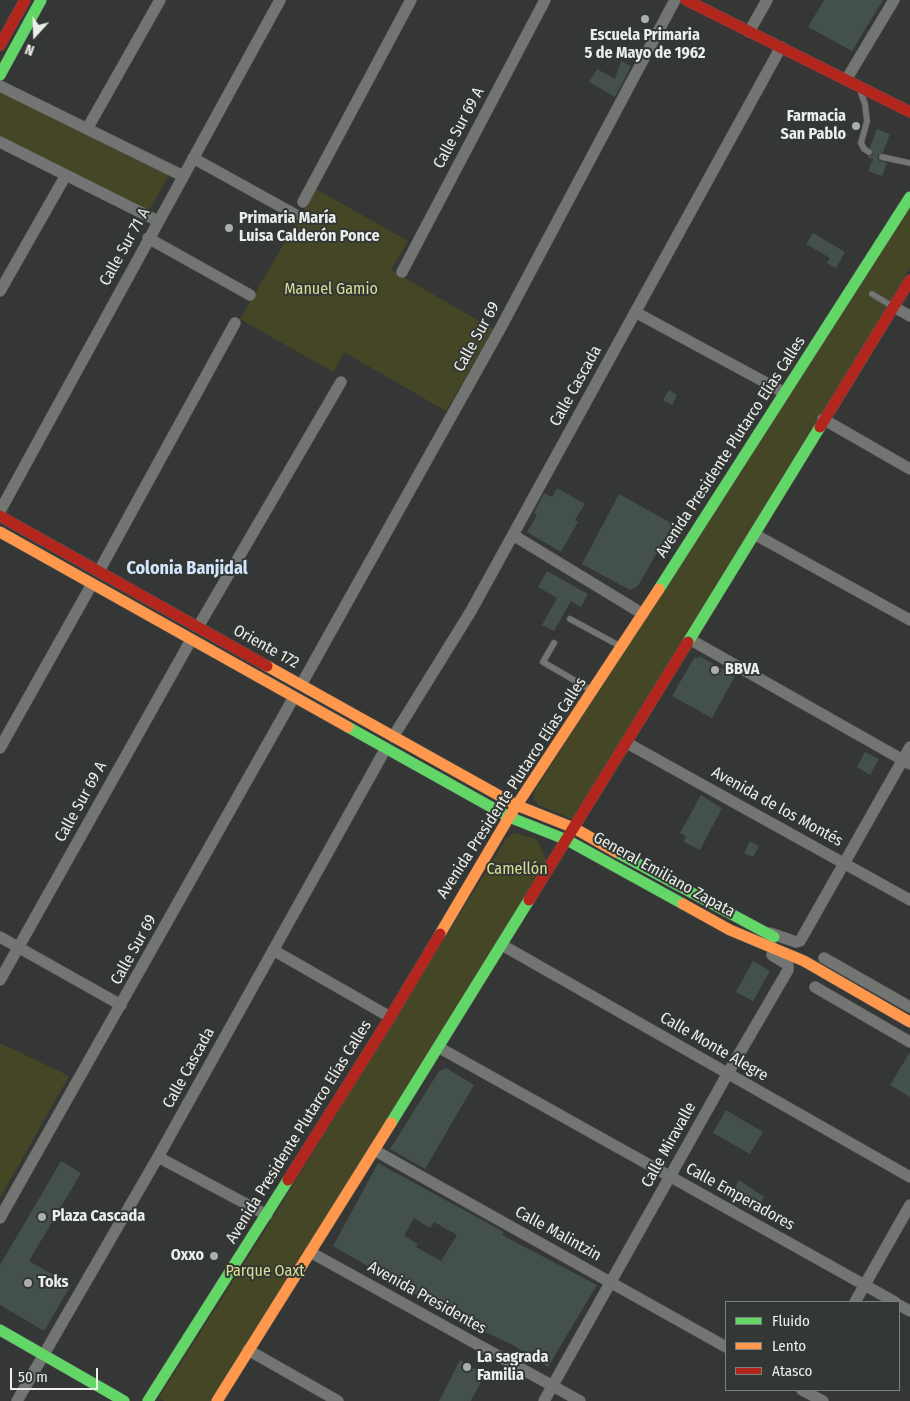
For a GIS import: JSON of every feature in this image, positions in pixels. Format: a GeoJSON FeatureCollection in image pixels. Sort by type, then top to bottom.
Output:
{"type":"FeatureCollection","features":[{"type":"Feature","properties":{"kind":"main road"},"geometry":{"type":"LineString","coordinates":[[0,45],[25,0]]}},
{"type":"Feature","properties":{"kind":"main road"},"geometry":{"type":"LineString","coordinates":[[0,75],[41,0]]}},
{"type":"Feature","properties":{"kind":"main road"},"geometry":{"type":"LineString","coordinates":[[686,0],[910,112]]}},
{"type":"Feature","properties":{"kind":"main road","name":"Avenida Presidente Plutarco Elías Calles"},"geometry":{"type":"LineString","coordinates":[[148,1401],[267,1215],[390,1017],[516,805],[593,692],[910,197]]}},
{"type":"Feature","properties":{"kind":"main road"},"geometry":{"type":"LineString","coordinates":[[217,1401],[691,640],[823,419],[908,286]]}},
{"type":"Feature","properties":{"kind":"main road","name":"Oriente 172"},"geometry":{"type":"LineString","coordinates":[[0,516],[516,805]]}},
{"type":"Feature","properties":{"kind":"main road","name":"Oriente 172"},"geometry":{"type":"LineString","coordinates":[[0,532],[509,817]]}},
{"type":"Feature","properties":{"kind":"main road","name":"General Emiliano Zapata"},"geometry":{"type":"LineString","coordinates":[[516,805],[574,828],[706,902],[764,931],[792,948],[804,961]]}},
{"type":"Feature","properties":{"kind":"main road","name":"General Emiliano Zapata"},"geometry":{"type":"LineString","coordinates":[[509,817],[567,840],[730,930],[804,961],[910,1022]]}},
{"type":"Feature","properties":{"kind":"main road"},"geometry":{"type":"LineString","coordinates":[[0,1330],[124,1401]]}},
{"type":"Feature","properties":{"kind":"street"},"geometry":{"type":"LineString","coordinates":[[88,129],[160,0]]}},
{"type":"Feature","properties":{"kind":"street","name":"Calle Sur 71 A"},"geometry":{"type":"LineString","coordinates":[[0,511],[280,0]]}},
{"type":"Feature","properties":{"kind":"street"},"geometry":{"type":"LineString","coordinates":[[303,202],[411,0]]}},
{"type":"Feature","properties":{"kind":"street","name":"Calle Sur 69 A"},"geometry":{"type":"LineString","coordinates":[[402,272],[545,0]]}},
{"type":"Feature","properties":{"kind":"street","name":"Calle Sur 69"},"geometry":{"type":"LineString","coordinates":[[301,685],[500,329],[675,0]]}},
{"type":"Feature","properties":{"kind":"street"},"geometry":{"type":"LineString","coordinates":[[749,32],[767,0]]}},
{"type":"Feature","properties":{"kind":"street"},"geometry":{"type":"LineString","coordinates":[[846,80],[894,0]]}},
{"type":"Feature","properties":{"kind":"street","name":"Calle Cascada"},"geometry":{"type":"LineString","coordinates":[[393,737],[471,611],[781,47]]}},
{"type":"Feature","properties":{"kind":"street"},"geometry":{"type":"LineString","coordinates":[[0,86],[183,176]]}},
{"type":"Feature","properties":{"kind":"street"},"geometry":{"type":"LineString","coordinates":[[0,142],[158,221]]}},
{"type":"Feature","properties":{"kind":"street"},"geometry":{"type":"LineString","coordinates":[[193,158],[296,214]]}},
{"type":"Feature","properties":{"kind":"street"},"geometry":{"type":"LineString","coordinates":[[0,291],[66,175]]}},
{"type":"Feature","properties":{"kind":"street"},"geometry":{"type":"LineString","coordinates":[[148,238],[250,295]]}},
{"type":"Feature","properties":{"kind":"street"},"geometry":{"type":"LineString","coordinates":[[894,307],[910,316]]}},
{"type":"Feature","properties":{"kind":"street"},"geometry":{"type":"LineString","coordinates":[[635,312],[785,393]]}},
{"type":"Feature","properties":{"kind":"street"},"geometry":{"type":"LineString","coordinates":[[99,571],[235,323]]}},
{"type":"Feature","properties":{"kind":"street"},"geometry":{"type":"LineString","coordinates":[[198,627],[340,382]]}},
{"type":"Feature","properties":{"kind":"street"},"geometry":{"type":"LineString","coordinates":[[823,419],[910,469]]}},
{"type":"Feature","properties":{"kind":"street"},"geometry":{"type":"LineString","coordinates":[[754,534],[910,620]]}},
{"type":"Feature","properties":{"kind":"street"},"geometry":{"type":"LineString","coordinates":[[513,536],[643,614]]}},
{"type":"Feature","properties":{"kind":"street"},"geometry":{"type":"LineString","coordinates":[[0,748],[92,584]]}},
{"type":"Feature","properties":{"kind":"street","name":"Calle Sur 69 A"},"geometry":{"type":"LineString","coordinates":[[0,980],[191,640]]}},
{"type":"Feature","properties":{"kind":"street"},"geometry":{"type":"LineString","coordinates":[[691,640],[906,762]]}},
{"type":"Feature","properties":{"kind":"street","name":"Calle Sur 69"},"geometry":{"type":"LineString","coordinates":[[0,1218],[294,697]]}},
{"type":"Feature","properties":{"kind":"street","name":"Avenida de los Montés"},"geometry":{"type":"LineString","coordinates":[[627,743],[910,900]]}},
{"type":"Feature","properties":{"kind":"street"},"geometry":{"type":"LineString","coordinates":[[764,931],[781,935],[798,943],[906,762],[910,747]]}},
{"type":"Feature","properties":{"kind":"street","name":"Calle Cascada"},"geometry":{"type":"LineString","coordinates":[[17,1401],[158,1157],[386,748]]}},
{"type":"Feature","properties":{"kind":"street","name":"Calle Miravalle"},"geometry":{"type":"LineString","coordinates":[[544,1401],[788,968],[784,963],[730,930]]}},
{"type":"Feature","properties":{"kind":"street"},"geometry":{"type":"LineString","coordinates":[[0,937],[121,1005]]}},
{"type":"Feature","properties":{"kind":"street","name":"Calle Monte Alegre"},"geometry":{"type":"LineString","coordinates":[[502,945],[910,1177]]}},
{"type":"Feature","properties":{"kind":"street"},"geometry":{"type":"LineString","coordinates":[[274,950],[390,1017]]}},
{"type":"Feature","properties":{"kind":"street"},"geometry":{"type":"LineString","coordinates":[[824,958],[910,1007]]}},
{"type":"Feature","properties":{"kind":"street"},"geometry":{"type":"LineString","coordinates":[[815,987],[910,1042]]}},
{"type":"Feature","properties":{"kind":"street","name":"Calle Emperadores"},"geometry":{"type":"LineString","coordinates":[[438,1047],[893,1301]]}},
{"type":"Feature","properties":{"kind":"street","name":"Calle Malintzin"},"geometry":{"type":"LineString","coordinates":[[374,1150],[725,1346]]}},
{"type":"Feature","properties":{"kind":"street"},"geometry":{"type":"LineString","coordinates":[[158,1157],[267,1215]]}},
{"type":"Feature","properties":{"kind":"street"},"geometry":{"type":"LineString","coordinates":[[856,1301],[910,1205]]}},
{"type":"Feature","properties":{"kind":"street","name":"Avenida Presidentes"},"geometry":{"type":"LineString","coordinates":[[310,1252],[580,1401]]}},
{"type":"Feature","properties":{"kind":"street"},"geometry":{"type":"LineString","coordinates":[[248,1350],[338,1401]]}},
{"type":"Feature","properties":{"kind":"street"},"geometry":{"type":"LineString","coordinates":[[803,1393],[823,1401]]}},
{"type":"Feature","properties":{"kind":"lane"},"geometry":{"type":"LineString","coordinates":[[858,86],[867,113],[867,121],[861,143],[864,150],[869,152]]}},
{"type":"Feature","properties":{"kind":"lane"},"geometry":{"type":"LineString","coordinates":[[882,156],[910,164]]}},
{"type":"Feature","properties":{"kind":"lane"},"geometry":{"type":"LineString","coordinates":[[872,294],[894,307]]}},
{"type":"Feature","properties":{"kind":"lane"},"geometry":{"type":"LineString","coordinates":[[570,619],[622,647]]}},
{"type":"Feature","properties":{"kind":"lane"},"geometry":{"type":"LineString","coordinates":[[554,643],[543,662],[593,692]]}},
{"type":"Feature","properties":{"kind":"green space"},"geometry":{"type":"Polygon","coordinates":[[[0,92],[169,175],[149,210],[0,137],[0,92]]]}},
{"type":"Feature","properties":{"kind":"green space","name":"Manuel Gamio"},"geometry":{"type":"Polygon","coordinates":[[[316,189],[408,241],[391,270],[493,329],[446,411],[344,352],[333,372],[240,319],[316,189]]]}},
{"type":"Feature","properties":{"kind":"green space"},"geometry":{"type":"Polygon","coordinates":[[[910,203],[910,268],[578,818],[572,819],[539,805],[533,799],[535,790],[910,203]]]}},
{"type":"Feature","properties":{"kind":"green space","name":"Camellón"},"geometry":{"type":"Polygon","coordinates":[[[513,833],[534,838],[539,843],[547,862],[212,1401],[164,1401],[159,1397],[261,1237],[506,839],[513,833]]]}},
{"type":"Feature","properties":{"kind":"green space"},"geometry":{"type":"Polygon","coordinates":[[[0,1043],[69,1076],[0,1198],[0,1043]]]}},
{"type":"Feature","properties":{"kind":"building"},"geometry":{"type":"Polygon","coordinates":[[[824,0],[883,0],[852,51],[808,27],[824,0]]]}},
{"type":"Feature","properties":{"kind":"building"},"geometry":{"type":"Polygon","coordinates":[[[621,61],[631,66],[615,97],[589,82],[597,69],[615,79],[621,61]]]}},
{"type":"Feature","properties":{"kind":"building"},"geometry":{"type":"Polygon","coordinates":[[[877,129],[890,134],[883,152],[877,156],[879,161],[887,163],[882,176],[868,171],[873,159],[867,157],[873,154],[870,147],[877,129]]]}},
{"type":"Feature","properties":{"kind":"building"},"geometry":{"type":"Polygon","coordinates":[[[813,233],[845,252],[836,268],[827,263],[830,258],[806,244],[813,233]]]}},
{"type":"Feature","properties":{"kind":"building"},"geometry":{"type":"Polygon","coordinates":[[[669,390],[677,395],[672,405],[663,400],[669,390]]]}},
{"type":"Feature","properties":{"kind":"building"},"geometry":{"type":"Polygon","coordinates":[[[557,488],[585,504],[575,520],[578,522],[561,552],[527,532],[537,515],[534,513],[544,493],[552,497],[557,488]]]}},
{"type":"Feature","properties":{"kind":"building"},"geometry":{"type":"Polygon","coordinates":[[[619,494],[673,524],[638,586],[630,590],[582,564],[619,494]]]}},
{"type":"Feature","properties":{"kind":"building"},"geometry":{"type":"Polygon","coordinates":[[[547,571],[588,594],[581,607],[571,601],[554,631],[542,625],[557,598],[538,587],[547,571]]]}},
{"type":"Feature","properties":{"kind":"building"},"geometry":{"type":"Polygon","coordinates":[[[701,657],[735,676],[712,718],[672,696],[694,658],[701,657]]]}},
{"type":"Feature","properties":{"kind":"building"},"geometry":{"type":"Polygon","coordinates":[[[865,752],[879,759],[870,775],[857,767],[865,752]]]}},
{"type":"Feature","properties":{"kind":"building"},"geometry":{"type":"Polygon","coordinates":[[[701,795],[722,808],[700,850],[684,842],[686,836],[680,833],[701,795]]]}},
{"type":"Feature","properties":{"kind":"building"},"geometry":{"type":"Polygon","coordinates":[[[750,841],[759,846],[753,857],[744,853],[750,841]]]}},
{"type":"Feature","properties":{"kind":"building"},"geometry":{"type":"Polygon","coordinates":[[[753,961],[770,971],[753,1001],[736,992],[753,961]]]}},
{"type":"Feature","properties":{"kind":"building"},"geometry":{"type":"Polygon","coordinates":[[[910,1052],[910,1097],[890,1085],[910,1052]]]}},
{"type":"Feature","properties":{"kind":"building"},"geometry":{"type":"Polygon","coordinates":[[[446,1068],[474,1085],[425,1169],[390,1149],[439,1071],[446,1068]]]}},
{"type":"Feature","properties":{"kind":"building"},"geometry":{"type":"Polygon","coordinates":[[[726,1110],[763,1132],[750,1154],[713,1133],[726,1110]]]}},
{"type":"Feature","properties":{"kind":"building","name":"Plaza Cascada"},"geometry":{"type":"Polygon","coordinates":[[[61,1161],[81,1173],[29,1261],[71,1285],[44,1331],[0,1305],[0,1265],[61,1161]]]}},
{"type":"Feature","properties":{"kind":"building"},"geometry":{"type":"Polygon","coordinates":[[[378,1163],[504,1232],[502,1235],[597,1285],[548,1367],[511,1344],[464,1322],[333,1246],[378,1163]],[[414,1218],[404,1236],[418,1244],[416,1247],[441,1261],[457,1235],[434,1222],[430,1228],[414,1218]]]}},
{"type":"Feature","properties":{"kind":"building"},"geometry":{"type":"Polygon","coordinates":[[[739,1180],[764,1197],[756,1213],[731,1196],[739,1180]]]}},
{"type":"Feature","properties":{"kind":"building"},"geometry":{"type":"Polygon","coordinates":[[[460,1360],[485,1374],[471,1401],[439,1401],[460,1360]]]}},
{"type":"Feature","properties":{"kind":"traffic: fast"},"geometry":{"type":"LineString","coordinates":[[0,75],[41,0]]}},
{"type":"Feature","properties":{"kind":"traffic: fast"},"geometry":{"type":"LineString","coordinates":[[659,589],[910,197]]}},
{"type":"Feature","properties":{"kind":"traffic: fast"},"geometry":{"type":"LineString","coordinates":[[688,642],[820,427]]}},
{"type":"Feature","properties":{"kind":"traffic: fast"},"geometry":{"type":"LineString","coordinates":[[348,727],[509,817],[567,840],[683,904]]}},
{"type":"Feature","properties":{"kind":"traffic: fast"},"geometry":{"type":"LineString","coordinates":[[616,852],[774,937]]}},
{"type":"Feature","properties":{"kind":"traffic: fast"},"geometry":{"type":"LineString","coordinates":[[391,1123],[529,900]]}},
{"type":"Feature","properties":{"kind":"traffic: fast"},"geometry":{"type":"LineString","coordinates":[[148,1401],[288,1180]]}},
{"type":"Feature","properties":{"kind":"traffic: fast"},"geometry":{"type":"LineString","coordinates":[[0,1330],[124,1401]]}},
{"type":"Feature","properties":{"kind":"traffic: slow"},"geometry":{"type":"LineString","coordinates":[[0,532],[348,727]]}},
{"type":"Feature","properties":{"kind":"traffic: slow"},"geometry":{"type":"LineString","coordinates":[[440,934],[509,817],[659,589]]}},
{"type":"Feature","properties":{"kind":"traffic: slow"},"geometry":{"type":"LineString","coordinates":[[267,666],[516,805],[574,828],[616,852]]}},
{"type":"Feature","properties":{"kind":"traffic: slow"},"geometry":{"type":"LineString","coordinates":[[683,904],[730,930],[804,961],[910,1022]]}},
{"type":"Feature","properties":{"kind":"traffic: slow"},"geometry":{"type":"LineString","coordinates":[[217,1401],[391,1123]]}},
{"type":"Feature","properties":{"kind":"traffic: jam"},"geometry":{"type":"LineString","coordinates":[[0,45],[25,0]]}},
{"type":"Feature","properties":{"kind":"traffic: jam"},"geometry":{"type":"LineString","coordinates":[[686,0],[910,112]]}},
{"type":"Feature","properties":{"kind":"traffic: jam"},"geometry":{"type":"LineString","coordinates":[[820,427],[910,280]]}},
{"type":"Feature","properties":{"kind":"traffic: jam"},"geometry":{"type":"LineString","coordinates":[[0,516],[267,666]]}},
{"type":"Feature","properties":{"kind":"traffic: jam"},"geometry":{"type":"LineString","coordinates":[[529,900],[688,642]]}},
{"type":"Feature","properties":{"kind":"traffic: jam"},"geometry":{"type":"LineString","coordinates":[[288,1180],[440,934]]}},
{"type":"Feature","properties":{"kind":"place","name":"Escuela Primaria 5 de Mayo de 1962"},"geometry":{"type":"Point","coordinates":[645,19]}},
{"type":"Feature","properties":{"kind":"place","name":"Farmacia San Pablo"},"geometry":{"type":"Point","coordinates":[856,126]}},
{"type":"Feature","properties":{"kind":"place","name":"Primaria María Luisa Calderón Ponce"},"geometry":{"type":"Point","coordinates":[229,228]}},
{"type":"Feature","properties":{"kind":"place","name":"BBVA"},"geometry":{"type":"Point","coordinates":[715,670]}},
{"type":"Feature","properties":{"kind":"place","name":"Plaza Cascada"},"geometry":{"type":"Point","coordinates":[42,1217]}},
{"type":"Feature","properties":{"kind":"place","name":"Oxxo"},"geometry":{"type":"Point","coordinates":[214,1256]}},
{"type":"Feature","properties":{"kind":"place","name":"Toks"},"geometry":{"type":"Point","coordinates":[28,1283]}},
{"type":"Feature","properties":{"kind":"place","name":"La sagrada Familia"},"geometry":{"type":"Point","coordinates":[467,1367]}},
{"type":"Feature","properties":{"kind":"district","name":"Colonia Banjidal"},"geometry":{"type":"Point","coordinates":[187,569]}},
{"type":"Feature","properties":{"kind":"park label","name":"Parque Oaxt"},"geometry":{"type":"Point","coordinates":[265,1272]}}]}
